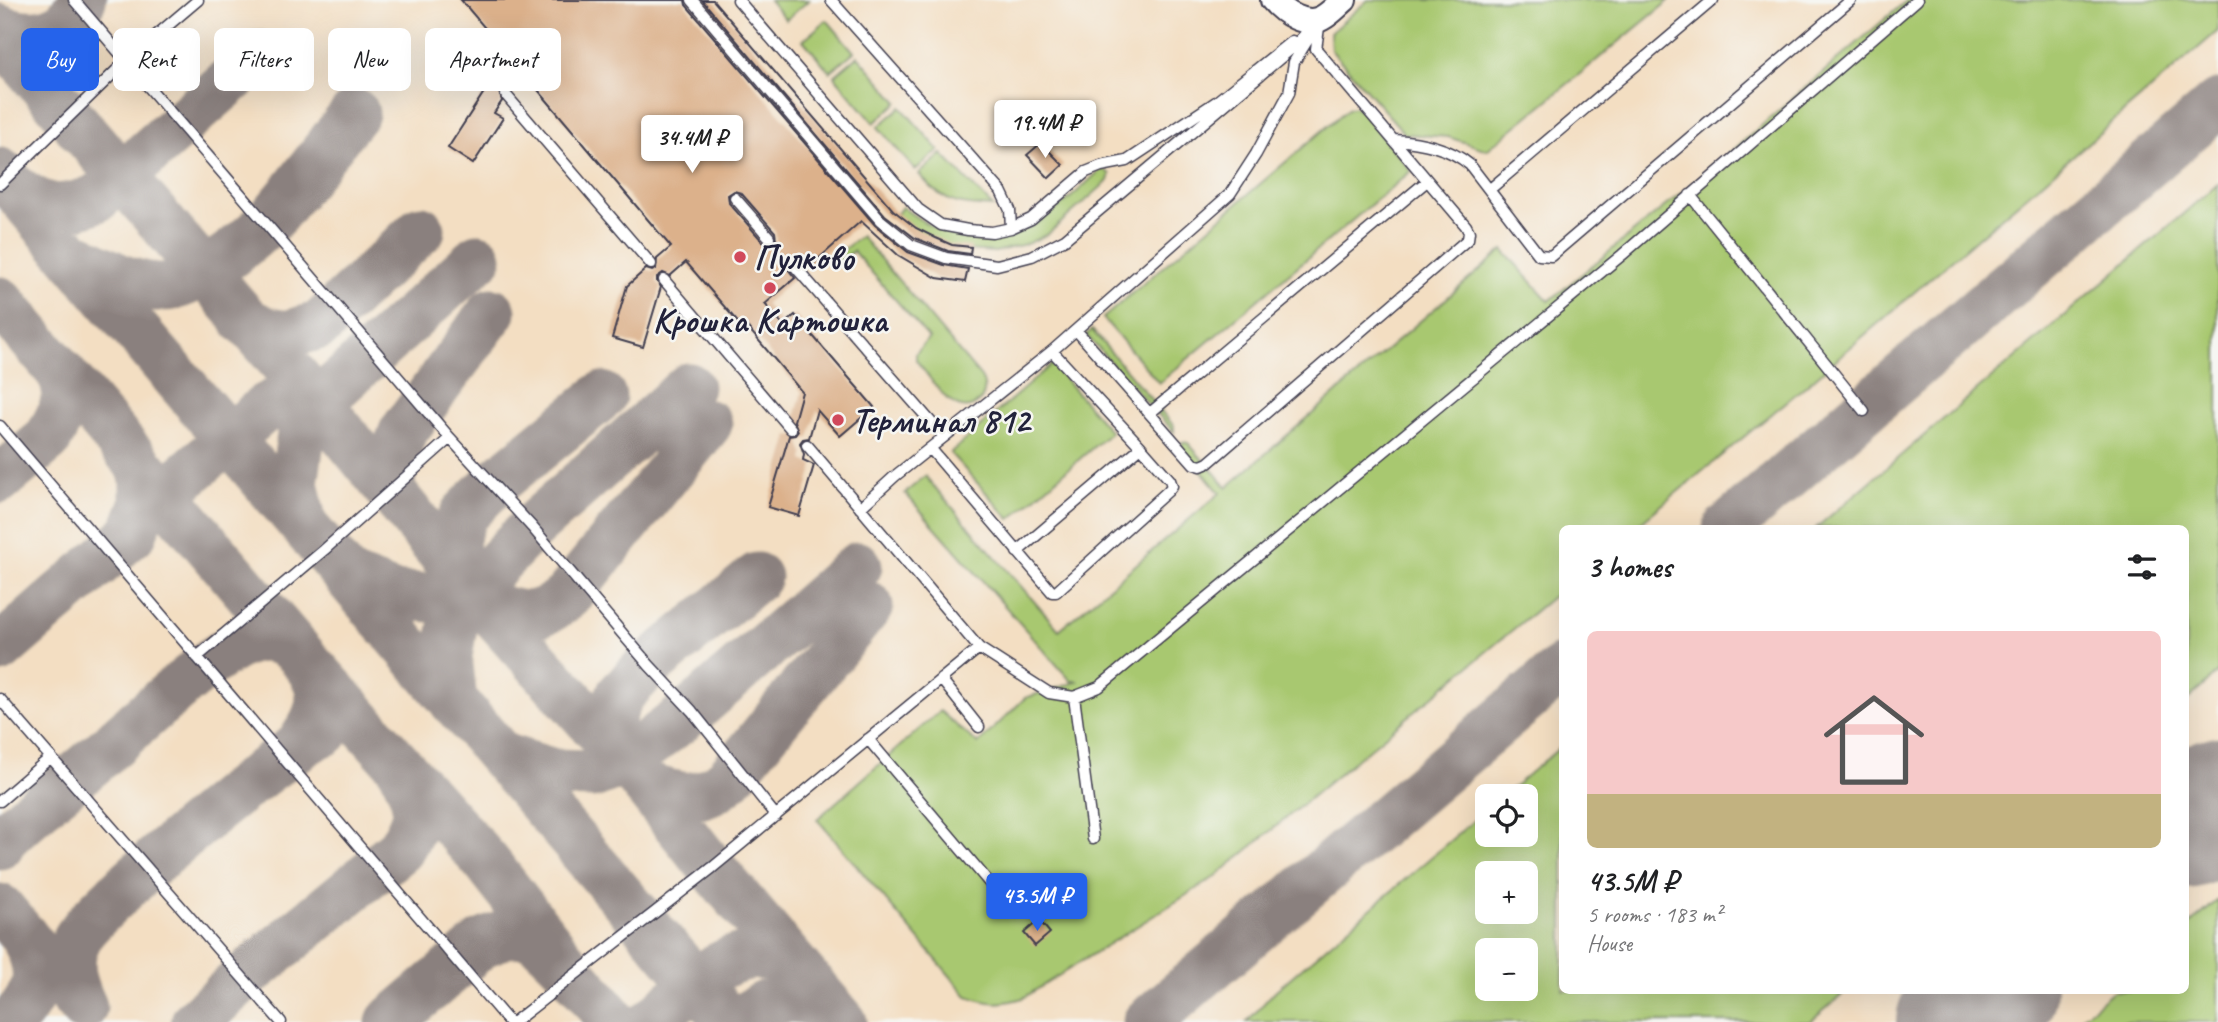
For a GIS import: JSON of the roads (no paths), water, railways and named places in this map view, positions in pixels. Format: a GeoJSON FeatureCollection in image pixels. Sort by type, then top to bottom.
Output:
{"type":"FeatureCollection","features":[{"type":"Feature","properties":{"kind":"street"},"geometry":{"type":"LineString","coordinates":[[1273,0],[1303,21],[1321,19],[1344,0]]}},
{"type":"Feature","properties":{"kind":"lane"},"geometry":{"type":"LineString","coordinates":[[74,0],[113,46]]}},
{"type":"Feature","properties":{"kind":"lane"},"geometry":{"type":"LineString","coordinates":[[165,28],[198,0]]}},
{"type":"Feature","properties":{"kind":"lane"},"geometry":{"type":"LineString","coordinates":[[692,0],[880,220],[911,244],[946,258],[997,265],[1032,256],[1065,239],[1291,49],[1321,19]]}},
{"type":"Feature","properties":{"kind":"lane"},"geometry":{"type":"LineString","coordinates":[[738,0],[918,209],[941,225],[992,232],[1011,228],[1031,219],[1086,172],[1127,161],[1216,102],[1260,64],[1321,19]]}},
{"type":"Feature","properties":{"kind":"lane"},"geometry":{"type":"LineString","coordinates":[[831,0],[1001,191],[1010,209],[1011,228]]}},
{"type":"Feature","properties":{"kind":"lane"},"geometry":{"type":"LineString","coordinates":[[1489,190],[1713,0]]}},
{"type":"Feature","properties":{"kind":"lane"},"geometry":{"type":"LineString","coordinates":[[1395,140],[1414,142],[1459,156],[1539,255],[1551,256],[1851,0]]}},
{"type":"Feature","properties":{"kind":"lane"},"geometry":{"type":"LineString","coordinates":[[807,445],[979,648],[1049,693],[1074,696],[1099,687],[1622,255],[1917,0]]}},
{"type":"Feature","properties":{"kind":"lane"},"geometry":{"type":"LineString","coordinates":[[1076,330],[1194,464],[1201,466],[1208,463],[1468,239],[1466,226],[1316,50],[1321,19]]}},
{"type":"Feature","properties":{"kind":"lane"},"geometry":{"type":"LineString","coordinates":[[860,508],[895,476],[1052,351],[1230,194],[1256,154],[1289,93],[1294,62],[1321,19]]}},
{"type":"Feature","properties":{"kind":"lane"},"geometry":{"type":"LineString","coordinates":[[0,184],[113,74]]}},
{"type":"Feature","properties":{"kind":"lane"},"geometry":{"type":"LineString","coordinates":[[152,91],[450,438],[532,527],[649,666],[692,711],[776,816]]}},
{"type":"Feature","properties":{"kind":"lane"},"geometry":{"type":"LineString","coordinates":[[506,95],[651,264]]}},
{"type":"Feature","properties":{"kind":"lane"},"geometry":{"type":"LineString","coordinates":[[1150,413],[1427,181]]}},
{"type":"Feature","properties":{"kind":"lane"},"geometry":{"type":"LineString","coordinates":[[1690,195],[1864,411]]}},
{"type":"Feature","properties":{"kind":"lane"},"geometry":{"type":"LineString","coordinates":[[735,198],[769,237]]}},
{"type":"Feature","properties":{"kind":"lane"},"geometry":{"type":"LineString","coordinates":[[791,262],[944,437]]}},
{"type":"Feature","properties":{"kind":"lane"},"geometry":{"type":"LineString","coordinates":[[664,280],[791,429]]}},
{"type":"Feature","properties":{"kind":"lane"},"geometry":{"type":"LineString","coordinates":[[930,448],[1047,588],[1056,592],[1172,486],[1141,447],[1052,351]]}},
{"type":"Feature","properties":{"kind":"lane"},"geometry":{"type":"LineString","coordinates":[[0,426],[512,1022],[527,1018],[979,648]]}},
{"type":"Feature","properties":{"kind":"lane"},"geometry":{"type":"LineString","coordinates":[[197,657],[324,550],[450,438]]}},
{"type":"Feature","properties":{"kind":"lane"},"geometry":{"type":"LineString","coordinates":[[1017,552],[1141,447]]}},
{"type":"Feature","properties":{"kind":"lane"},"geometry":{"type":"LineString","coordinates":[[941,679],[979,727]]}},
{"type":"Feature","properties":{"kind":"lane"},"geometry":{"type":"LineString","coordinates":[[1074,696],[1093,839]]}},
{"type":"Feature","properties":{"kind":"lane"},"geometry":{"type":"LineString","coordinates":[[0,699],[281,1022]]}},
{"type":"Feature","properties":{"kind":"lane"},"geometry":{"type":"LineString","coordinates":[[868,739],[1014,912]]}},
{"type":"Feature","properties":{"kind":"lane"},"geometry":{"type":"LineString","coordinates":[[0,800],[51,757]]}},
{"type":"Feature","properties":{"kind":"place","name":"Пулково"},"geometry":{"type":"Point","coordinates":[740,257]}},
{"type":"Feature","properties":{"kind":"place","name":"Крошка Картошка"},"geometry":{"type":"Point","coordinates":[770,288]}},
{"type":"Feature","properties":{"kind":"place","name":"Терминал 812"},"geometry":{"type":"Point","coordinates":[838,420]}}]}
